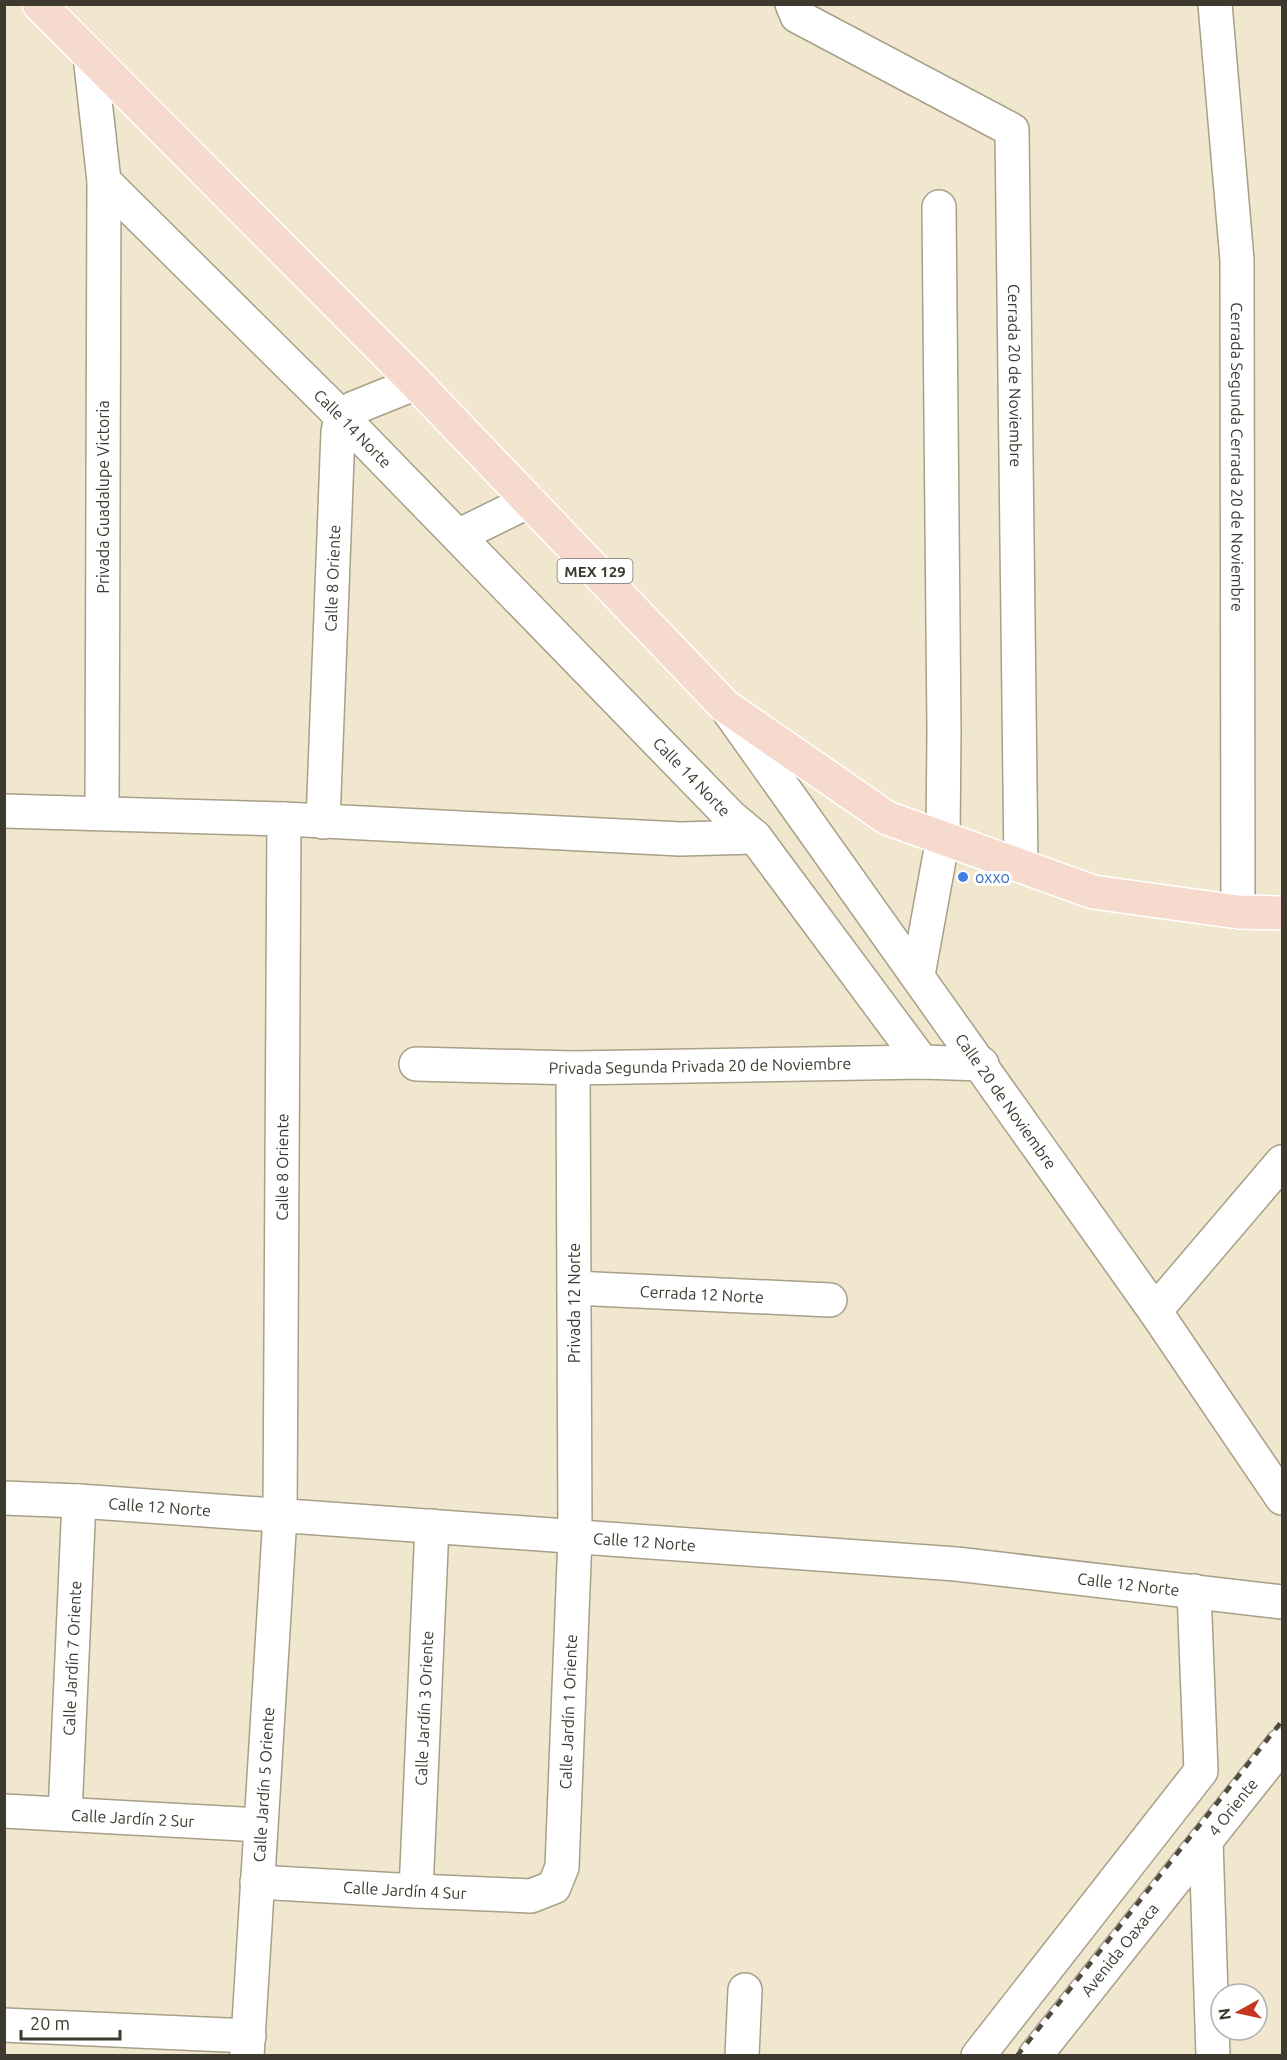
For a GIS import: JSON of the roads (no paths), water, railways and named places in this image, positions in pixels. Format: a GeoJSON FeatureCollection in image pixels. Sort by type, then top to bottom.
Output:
{"type":"FeatureCollection","features":[{"type":"Feature","properties":{"kind":"main road","name":"MEX 129"},"geometry":{"type":"LineString","coordinates":[[39,4],[416,383],[725,706],[887,818],[1093,892],[1238,912],[1282,913]]}},
{"type":"Feature","properties":{"kind":"street","name":"Cerrada Segunda Cerrada 20 de Noviembre"},"geometry":{"type":"LineString","coordinates":[[1215,4],[1237,260],[1238,912]]}},
{"type":"Feature","properties":{"kind":"street","name":"Cerrada 20 de Noviembre"},"geometry":{"type":"LineString","coordinates":[[795,10],[1012,130],[1021,866]]}},
{"type":"Feature","properties":{"kind":"street","name":"Privada Guadalupe Victoria"},"geometry":{"type":"LineString","coordinates":[[90,56],[104,181],[102,813]]}},
{"type":"Feature","properties":{"kind":"street","name":"Calle 14 Norte"},"geometry":{"type":"LineString","coordinates":[[104,181],[342,416],[732,818],[755,837]]}},
{"type":"Feature","properties":{"kind":"street"},"geometry":{"type":"LineString","coordinates":[[918,975],[943,838],[939,207]]}},
{"type":"Feature","properties":{"kind":"street"},"geometry":{"type":"LineString","coordinates":[[342,416],[354,408],[416,383]]}},
{"type":"Feature","properties":{"kind":"street","name":"Calle 8 Oriente"},"geometry":{"type":"LineString","coordinates":[[323,822],[338,432],[342,416]]}},
{"type":"Feature","properties":{"kind":"street"},"geometry":{"type":"LineString","coordinates":[[458,536],[529,501]]}},
{"type":"Feature","properties":{"kind":"street","name":"Calle 20 de Noviembre"},"geometry":{"type":"LineString","coordinates":[[725,706],[982,1064],[1155,1311],[1282,1498]]}},
{"type":"Feature","properties":{"kind":"street","name":"Calle 14 Norte"},"geometry":{"type":"LineString","coordinates":[[4,811],[284,819],[680,839],[755,837]]}},
{"type":"Feature","properties":{"kind":"street","name":"Calle 8 Oriente"},"geometry":{"type":"LineString","coordinates":[[280,1516],[284,819]]}},
{"type":"Feature","properties":{"kind":"street"},"geometry":{"type":"LineString","coordinates":[[755,837],[922,1062]]}},
{"type":"Feature","properties":{"kind":"street"},"geometry":{"type":"LineString","coordinates":[[788,881],[850,882]]}},
{"type":"Feature","properties":{"kind":"street","name":"Privada Segunda Privada 20 de Noviembre"},"geometry":{"type":"LineString","coordinates":[[416,1064],[573,1068],[922,1062],[982,1064]]}},
{"type":"Feature","properties":{"kind":"street","name":"Privada 12 Norte"},"geometry":{"type":"LineString","coordinates":[[573,1068],[575,1537]]}},
{"type":"Feature","properties":{"kind":"street"},"geometry":{"type":"LineString","coordinates":[[1155,1311],[1282,1162]]}},
{"type":"Feature","properties":{"kind":"street","name":"Cerrada 12 Norte"},"geometry":{"type":"LineString","coordinates":[[574,1288],[830,1300]]}},
{"type":"Feature","properties":{"kind":"street","name":"Calle 12 Norte"},"geometry":{"type":"LineString","coordinates":[[4,1498],[79,1501],[956,1564],[1282,1602]]}},
{"type":"Feature","properties":{"kind":"street","name":"Calle Jardín 7 Oriente"},"geometry":{"type":"LineString","coordinates":[[65,1814],[79,1501]]}},
{"type":"Feature","properties":{"kind":"street","name":"Calle Jardín 5 Oriente"},"geometry":{"type":"LineString","coordinates":[[248,2046],[256,1882],[280,1516]]}},
{"type":"Feature","properties":{"kind":"street","name":"Calle Jardín 3 Oriente"},"geometry":{"type":"LineString","coordinates":[[416,1892],[432,1526]]}},
{"type":"Feature","properties":{"kind":"street","name":"Calle Jardín 1 Oriente"},"geometry":{"type":"LineString","coordinates":[[554,1887],[562,1867],[575,1537]]}},
{"type":"Feature","properties":{"kind":"street"},"geometry":{"type":"LineString","coordinates":[[978,2055],[1201,1771],[1194,1591]]}},
{"type":"Feature","properties":{"kind":"street","name":"4 Oriente"},"geometry":{"type":"LineString","coordinates":[[1206,1841],[1282,1745]]}},
{"type":"Feature","properties":{"kind":"street","name":"Calle Jardín 2 Sur"},"geometry":{"type":"LineString","coordinates":[[4,1811],[260,1825]]}},
{"type":"Feature","properties":{"kind":"street"},"geometry":{"type":"LineString","coordinates":[[1206,1841],[1213,2055]]}},
{"type":"Feature","properties":{"kind":"street","name":"Avenida Oaxaca"},"geometry":{"type":"LineString","coordinates":[[1035,2055],[1206,1841]]}},
{"type":"Feature","properties":{"kind":"street","name":"Calle Jardín 4 Sur"},"geometry":{"type":"LineString","coordinates":[[256,1882],[416,1892],[531,1896],[554,1887]]}},
{"type":"Feature","properties":{"kind":"street"},"geometry":{"type":"LineString","coordinates":[[742,2055],[745,1990]]}},
{"type":"Feature","properties":{"kind":"street"},"geometry":{"type":"LineString","coordinates":[[4,2025],[248,2046]]}},
{"type":"Feature","properties":{"kind":"railway"},"geometry":{"type":"LineString","coordinates":[[1017,2056],[1282,1721]]}},
{"type":"Feature","properties":{"kind":"place","name":"oxxo"},"geometry":{"type":"Point","coordinates":[963,877]}}]}
